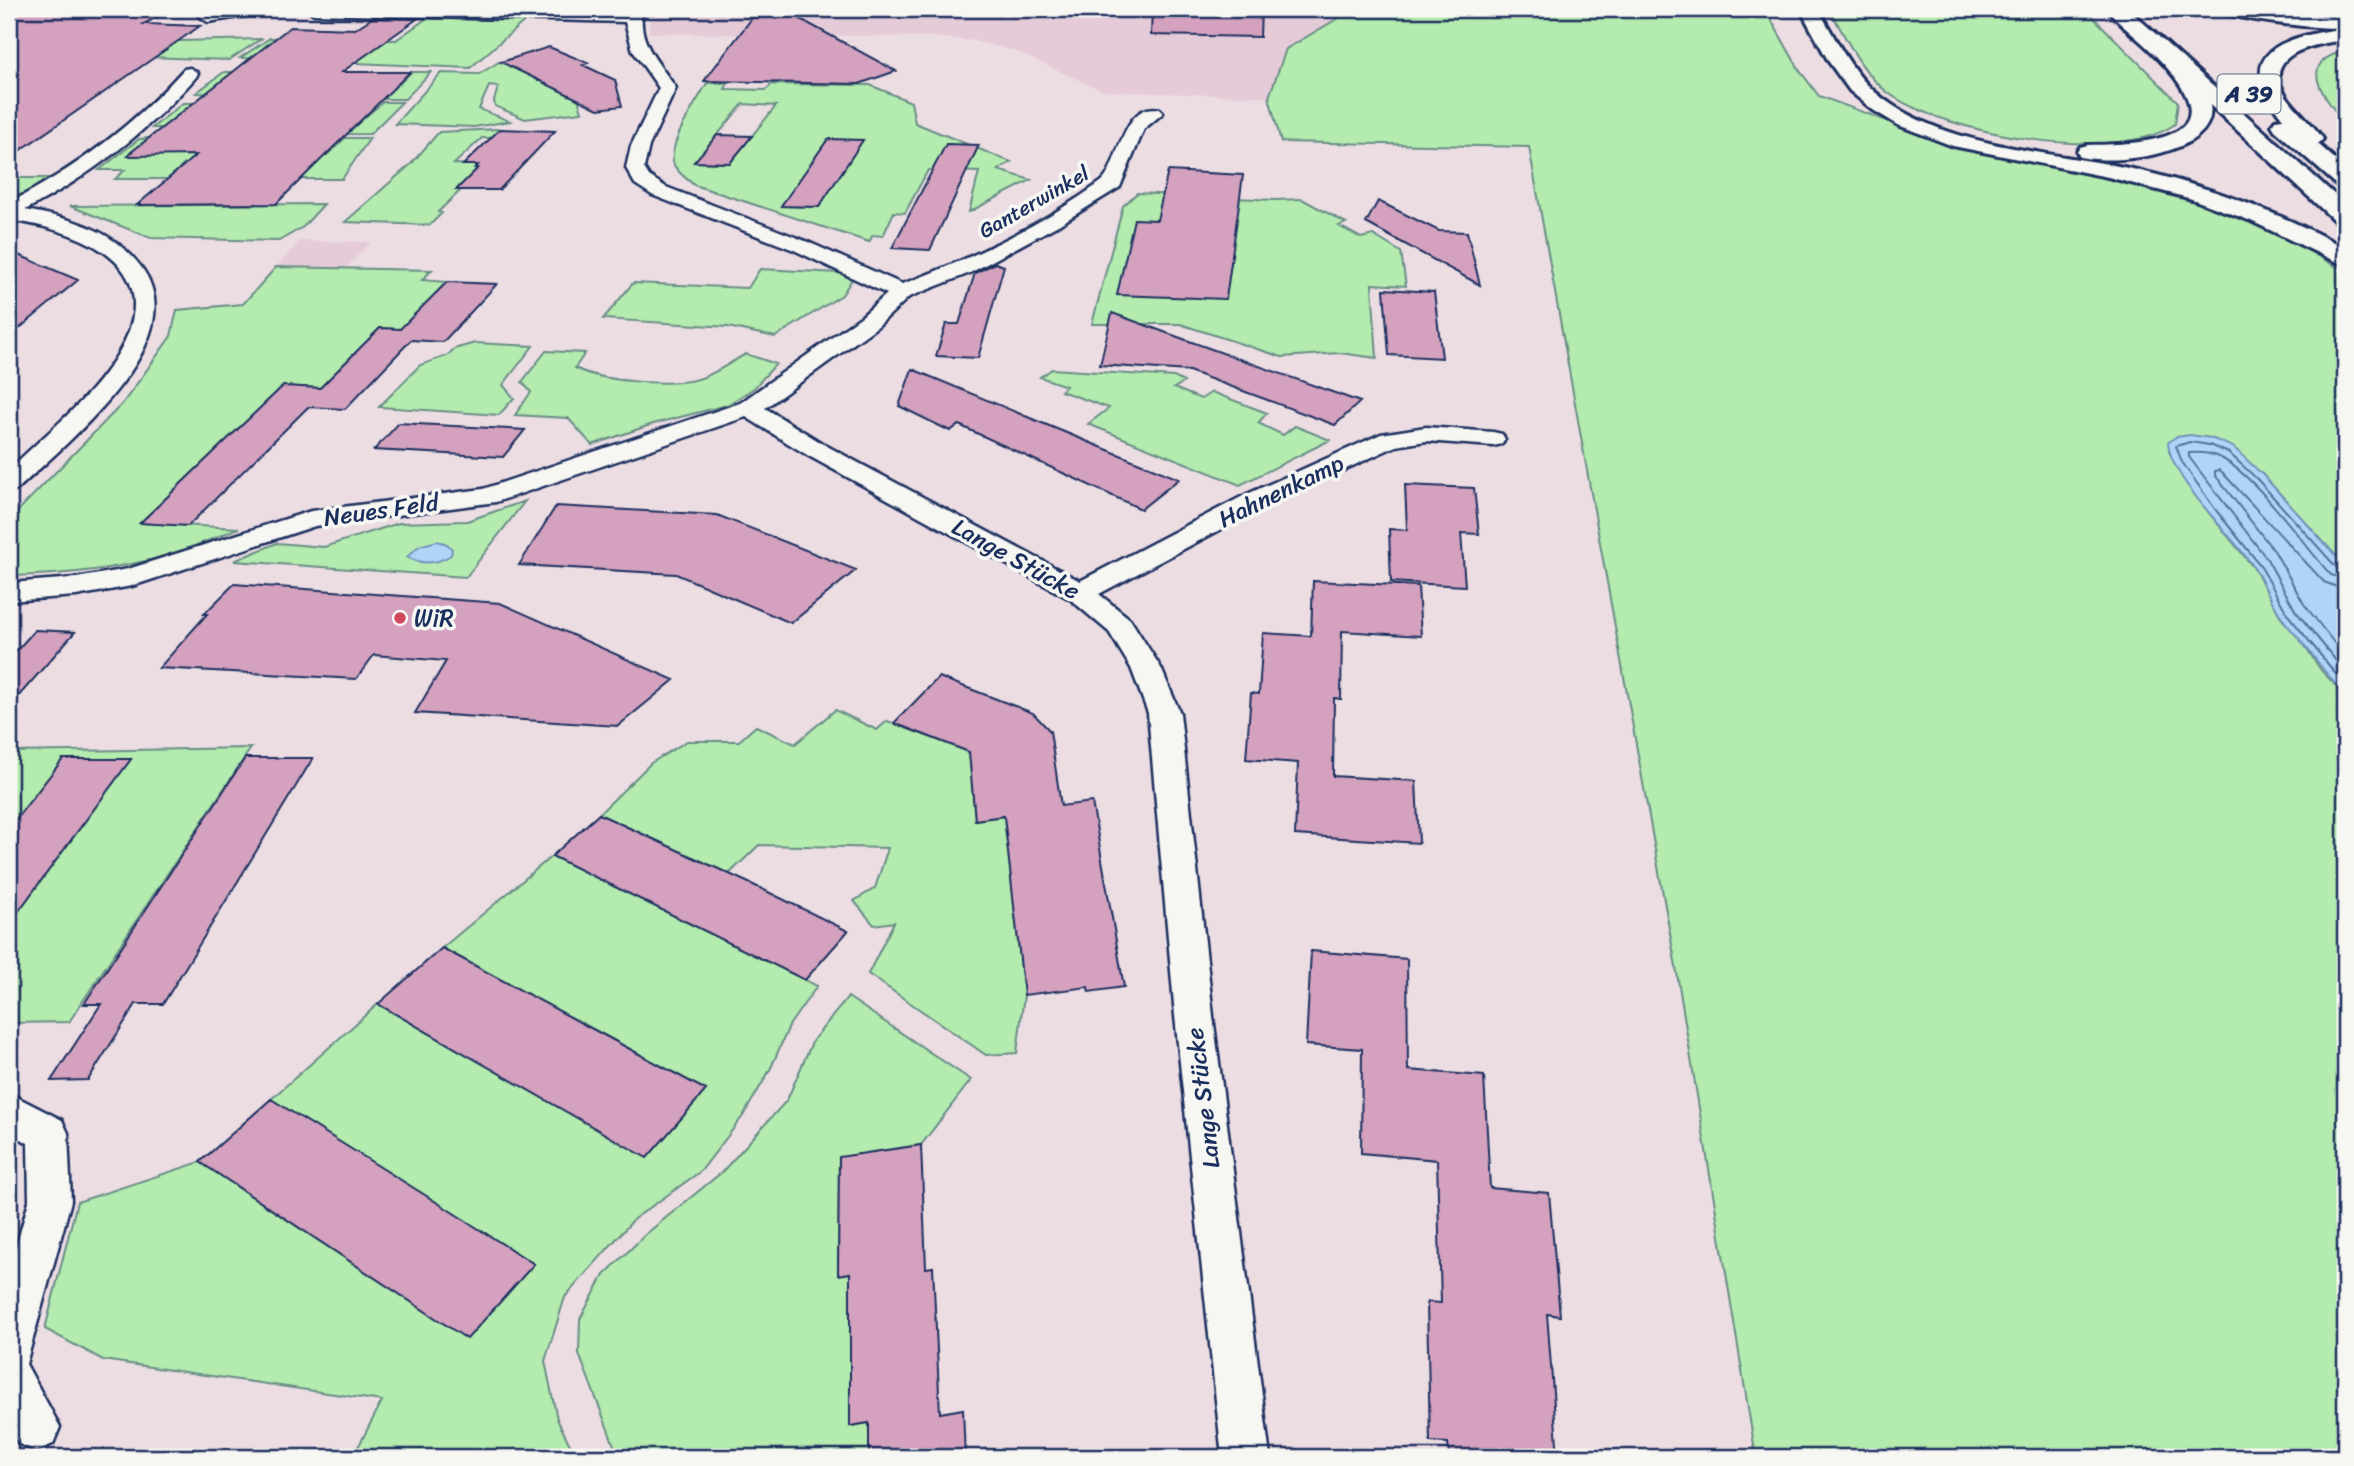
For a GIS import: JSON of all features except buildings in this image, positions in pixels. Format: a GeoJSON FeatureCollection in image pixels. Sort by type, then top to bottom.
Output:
{"type":"FeatureCollection","features":[{"type":"Feature","properties":{"kind":"highway"},"geometry":{"type":"LineString","coordinates":[[1809,9],[1848,75],[1880,106],[1906,120],[1964,140],[2149,179],[2248,209],[2299,232],[2345,258]]}},
{"type":"Feature","properties":{"kind":"highway","name":"A 39"},"geometry":{"type":"LineString","coordinates":[[2117,9],[2345,218]]}},
{"type":"Feature","properties":{"kind":"highway"},"geometry":{"type":"LineString","coordinates":[[2225,9],[2273,17],[2345,23]]}},
{"type":"Feature","properties":{"kind":"highway"},"geometry":{"type":"LineString","coordinates":[[2345,34],[2304,41],[2287,48],[2274,58],[2269,69],[2272,87],[2345,180]]}},
{"type":"Feature","properties":{"kind":"highway"},"geometry":{"type":"LineString","coordinates":[[1863,92],[1923,120],[2001,142],[2090,152],[2146,149],[2187,137],[2198,126],[2202,113],[2199,100],[2160,48]]}},
{"type":"Feature","properties":{"kind":"highway","name":"A 39"},"geometry":{"type":"LineString","coordinates":[[2254,99],[2345,180]]}},
{"type":"Feature","properties":{"kind":"street"},"geometry":{"type":"LineString","coordinates":[[208,17],[258,9]]}},
{"type":"Feature","properties":{"kind":"street"},"geometry":{"type":"LineString","coordinates":[[314,9],[634,13],[640,47],[668,88],[640,146],[635,167],[642,180],[659,191],[801,246],[901,292],[870,321],[750,408]]}},
{"type":"Feature","properties":{"kind":"street"},"geometry":{"type":"LineString","coordinates":[[9,213],[66,181],[168,100],[190,73]]}},
{"type":"Feature","properties":{"kind":"street","name":"Ganterwinkel"},"geometry":{"type":"LineString","coordinates":[[901,292],[962,268],[1053,220],[1112,183],[1136,126],[1154,113]]}},
{"type":"Feature","properties":{"kind":"street"},"geometry":{"type":"LineString","coordinates":[[9,213],[66,225],[108,242],[125,256],[142,286],[145,308],[138,339],[110,382],[9,484]]}},
{"type":"Feature","properties":{"kind":"street","name":"Neues Feld"},"geometry":{"type":"LineString","coordinates":[[9,592],[76,587],[132,578],[311,519],[487,496],[750,408]]}},
{"type":"Feature","properties":{"kind":"street","name":"Lange Stücke"},"geometry":{"type":"LineString","coordinates":[[750,408],[816,450],[1080,593],[1120,626],[1146,668],[1164,713],[1194,1017],[1246,1457]]}},
{"type":"Feature","properties":{"kind":"street","name":"Hahnenkamp"},"geometry":{"type":"LineString","coordinates":[[1080,593],[1254,502],[1390,439],[1426,434],[1493,439]]}},
{"type":"Feature","properties":{"kind":"street"},"geometry":{"type":"LineString","coordinates":[[9,1111],[48,1133],[50,1201],[9,1351]]}},
{"type":"Feature","properties":{"kind":"street"},"geometry":{"type":"LineString","coordinates":[[9,1379],[36,1427]]}},
{"type":"Feature","properties":{"kind":"shaded area"},"geometry":{"type":"Polygon","coordinates":[[[656,9],[1354,9],[1286,49],[1269,97],[1103,91],[1015,51],[974,41],[933,37],[649,33],[651,17],[656,9]]]}},
{"type":"Feature","properties":{"kind":"shaded area"},"geometry":{"type":"Polygon","coordinates":[[[300,241],[371,242],[346,268],[276,267],[300,241]]]}},
{"type":"Feature","properties":{"kind":"green space"},"geometry":{"type":"Polygon","coordinates":[[[119,9],[140,9],[112,24],[139,42],[261,39],[229,60],[9,52],[9,41],[49,41],[119,9]]]}},
{"type":"Feature","properties":{"kind":"green space"},"geometry":{"type":"Polygon","coordinates":[[[1354,9],[1765,9],[1800,71],[1819,96],[1955,146],[2143,186],[2236,214],[2282,235],[2345,272],[2345,566],[2262,474],[2211,438],[2176,437],[2169,452],[2209,513],[2254,568],[2282,619],[2303,643],[2321,670],[2345,695],[2345,1457],[1756,1457],[1676,967],[1529,147],[1281,142],[1269,97],[1286,49],[1354,9]]]}},
{"type":"Feature","properties":{"kind":"green space"},"geometry":{"type":"Polygon","coordinates":[[[1829,9],[2085,9],[2178,102],[2175,124],[2148,136],[2113,142],[2073,143],[2030,139],[1946,120],[1912,107],[1877,84],[1854,53],[1829,9]]]}},
{"type":"Feature","properties":{"kind":"green space"},"geometry":{"type":"Polygon","coordinates":[[[430,16],[527,19],[470,68],[240,58],[270,38],[396,40],[430,16]]]}},
{"type":"Feature","properties":{"kind":"green space"},"geometry":{"type":"Polygon","coordinates":[[[2345,51],[2345,123],[2323,93],[2317,72],[2330,56],[2345,51]]]}},
{"type":"Feature","properties":{"kind":"green space"},"geometry":{"type":"Polygon","coordinates":[[[499,62],[525,63],[556,89],[572,96],[577,95],[582,112],[525,119],[495,106],[498,87],[489,86],[479,109],[510,121],[474,127],[395,124],[441,73],[479,74],[499,62]]]}},
{"type":"Feature","properties":{"kind":"green space"},"geometry":{"type":"Polygon","coordinates":[[[224,72],[233,72],[219,85],[399,84],[411,72],[431,72],[405,99],[210,99],[217,94],[196,93],[224,72]]]}},
{"type":"Feature","properties":{"kind":"green space"},"geometry":{"type":"Polygon","coordinates":[[[707,83],[728,83],[725,89],[766,90],[772,84],[870,85],[911,102],[915,123],[1011,162],[998,170],[1031,180],[969,212],[979,172],[928,170],[905,213],[894,212],[883,236],[873,235],[869,242],[694,185],[683,176],[674,165],[674,146],[707,83]],[[743,104],[695,162],[730,163],[776,106],[743,104]],[[828,139],[782,206],[819,207],[862,141],[828,139]]]}},
{"type":"Feature","properties":{"kind":"green space"},"geometry":{"type":"Polygon","coordinates":[[[383,102],[402,102],[370,134],[159,135],[168,128],[152,128],[183,103],[194,103],[175,118],[364,118],[383,102]]]}},
{"type":"Feature","properties":{"kind":"green space"},"geometry":{"type":"Polygon","coordinates":[[[500,129],[491,138],[482,138],[454,164],[478,165],[478,168],[457,189],[461,190],[438,212],[442,213],[430,225],[345,222],[411,164],[439,132],[500,129]]]}},
{"type":"Feature","properties":{"kind":"green space"},"geometry":{"type":"Polygon","coordinates":[[[149,138],[130,155],[327,155],[345,138],[370,138],[342,179],[115,179],[125,170],[99,170],[139,139],[149,138]]]}},
{"type":"Feature","properties":{"kind":"green space"},"geometry":{"type":"Polygon","coordinates":[[[9,178],[54,178],[16,200],[9,200],[9,178]]]}},
{"type":"Feature","properties":{"kind":"green space"},"geometry":{"type":"Polygon","coordinates":[[[1137,193],[1302,199],[1346,223],[1339,226],[1361,238],[1373,235],[1401,252],[1406,286],[1372,284],[1377,358],[1340,353],[1282,357],[1180,324],[1092,324],[1123,206],[1137,193]]]}},
{"type":"Feature","properties":{"kind":"green space"},"geometry":{"type":"Polygon","coordinates":[[[324,204],[303,227],[279,241],[151,238],[70,206],[324,204]]]}},
{"type":"Feature","properties":{"kind":"green space"},"geometry":{"type":"Polygon","coordinates":[[[276,267],[432,270],[422,280],[447,282],[434,295],[416,330],[380,328],[320,388],[283,386],[140,523],[239,528],[178,552],[149,560],[69,573],[9,576],[9,520],[123,403],[171,336],[177,310],[243,304],[276,267]]]}},
{"type":"Feature","properties":{"kind":"green space"},"geometry":{"type":"Polygon","coordinates":[[[760,269],[840,273],[852,279],[842,295],[775,337],[728,327],[603,319],[633,283],[748,288],[760,269]]]}},
{"type":"Feature","properties":{"kind":"green space"},"geometry":{"type":"Polygon","coordinates":[[[475,343],[533,346],[503,385],[514,398],[499,415],[379,407],[420,365],[447,356],[454,349],[475,343]]]}},
{"type":"Feature","properties":{"kind":"green space"},"geometry":{"type":"Polygon","coordinates":[[[546,351],[585,353],[575,368],[586,373],[653,382],[698,379],[746,354],[776,364],[754,388],[727,405],[653,424],[592,445],[568,418],[515,415],[531,392],[522,382],[546,351]]]}},
{"type":"Feature","properties":{"kind":"green space"},"geometry":{"type":"Polygon","coordinates":[[[1052,369],[1174,377],[1184,382],[1174,388],[1201,399],[1212,392],[1267,413],[1258,423],[1283,435],[1295,426],[1330,440],[1240,485],[1088,424],[1109,408],[1061,391],[1066,386],[1040,377],[1052,369]]]}},
{"type":"Feature","properties":{"kind":"green space"},"geometry":{"type":"Polygon","coordinates":[[[525,501],[466,577],[234,561],[277,543],[324,547],[399,523],[467,521],[525,501]]]}},
{"type":"Feature","properties":{"kind":"green space"},"geometry":{"type":"Polygon","coordinates":[[[835,710],[877,730],[887,721],[969,752],[975,819],[1004,816],[1024,995],[1017,1053],[986,1055],[868,974],[894,922],[874,925],[854,901],[875,888],[888,848],[759,845],[729,874],[599,814],[651,763],[687,741],[739,741],[756,726],[795,744],[835,710]]]}},
{"type":"Feature","properties":{"kind":"green space"},"geometry":{"type":"Polygon","coordinates":[[[251,748],[69,1022],[9,1023],[9,924],[131,759],[63,759],[9,828],[9,752],[251,748]]]}},
{"type":"Feature","properties":{"kind":"green space"},"geometry":{"type":"Polygon","coordinates":[[[552,856],[817,986],[790,1024],[770,1070],[743,1116],[701,1171],[634,1219],[565,1297],[545,1361],[557,1419],[576,1457],[353,1457],[382,1401],[103,1360],[45,1329],[77,1202],[200,1162],[467,1338],[534,1264],[271,1099],[378,1004],[647,1157],[706,1090],[442,948],[552,856]]]}},
{"type":"Feature","properties":{"kind":"green space"},"geometry":{"type":"Polygon","coordinates":[[[848,997],[971,1080],[921,1145],[839,1157],[838,1274],[850,1273],[850,1426],[869,1423],[869,1457],[616,1457],[617,1453],[579,1354],[580,1319],[604,1275],[646,1234],[722,1172],[787,1100],[813,1040],[848,997]]]}},
{"type":"Feature","properties":{"kind":"water"},"geometry":{"type":"Polygon","coordinates":[[[2190,435],[2211,438],[2233,447],[2262,474],[2345,566],[2345,695],[2285,623],[2255,569],[2179,473],[2171,457],[2168,442],[2176,437],[2190,435]]]}},
{"type":"Feature","properties":{"kind":"water"},"geometry":{"type":"Polygon","coordinates":[[[437,541],[452,549],[451,555],[429,562],[407,557],[419,546],[437,541]]]}},
{"type":"Feature","properties":{"kind":"place","name":"WiR"},"geometry":{"type":"Point","coordinates":[400,618]}}]}
